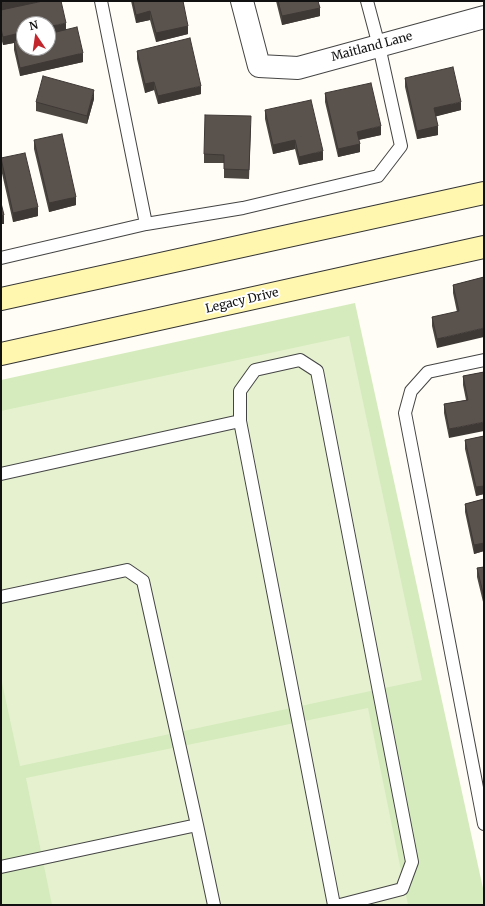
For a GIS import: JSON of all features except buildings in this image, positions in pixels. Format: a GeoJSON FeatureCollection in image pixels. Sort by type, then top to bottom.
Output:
{"type":"FeatureCollection","features":[{"type":"Feature","properties":{"kind":"main road"},"geometry":{"type":"LineString","coordinates":[[1,299],[484,193]]}},
{"type":"Feature","properties":{"kind":"main road","name":"Legacy Drive"},"geometry":{"type":"LineString","coordinates":[[1,354],[484,247]]}},
{"type":"Feature","properties":{"kind":"street","name":"Maitland Lane"},"geometry":{"type":"LineString","coordinates":[[242,1],[259,66],[298,68],[484,16]]}},
{"type":"Feature","properties":{"kind":"lane"},"geometry":{"type":"LineString","coordinates":[[101,1],[146,224]]}},
{"type":"Feature","properties":{"kind":"lane"},"geometry":{"type":"LineString","coordinates":[[1,258],[146,224],[243,208],[378,176],[401,146],[379,46],[367,1]]}},
{"type":"Feature","properties":{"kind":"lane"},"geometry":{"type":"LineString","coordinates":[[334,905],[240,421],[240,391],[255,370],[300,360],[316,371],[412,862],[402,890],[340,905]]}},
{"type":"Feature","properties":{"kind":"lane"},"geometry":{"type":"LineString","coordinates":[[484,360],[428,372],[411,391],[406,413],[484,824]]}},
{"type":"Feature","properties":{"kind":"lane"},"geometry":{"type":"LineString","coordinates":[[1,474],[240,421]]}},
{"type":"Feature","properties":{"kind":"lane"},"geometry":{"type":"LineString","coordinates":[[1,598],[127,570],[143,581],[214,905]]}},
{"type":"Feature","properties":{"kind":"lane"},"geometry":{"type":"LineString","coordinates":[[1,867],[197,825]]}},
{"type":"Feature","properties":{"kind":"green space"},"geometry":{"type":"Polygon","coordinates":[[[355,303],[484,893],[484,905],[1,905],[1,380],[355,303]]]}},
{"type":"Feature","properties":{"kind":"green space"},"geometry":{"type":"Polygon","coordinates":[[[349,336],[422,680],[20,766],[1,678],[1,411],[349,336]]]}},
{"type":"Feature","properties":{"kind":"green space"},"geometry":{"type":"Polygon","coordinates":[[[368,708],[408,905],[52,905],[26,778],[368,708]]]}}]}
